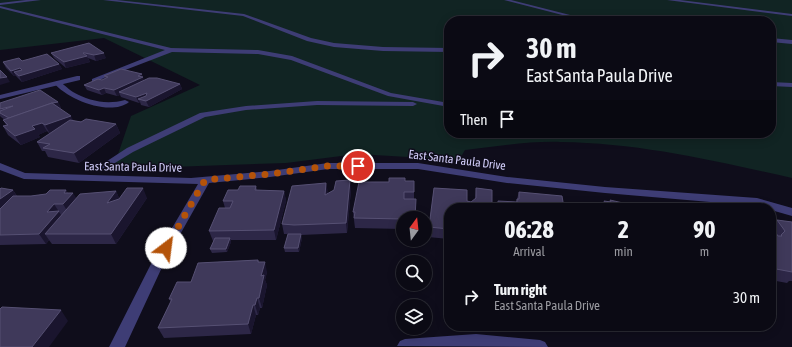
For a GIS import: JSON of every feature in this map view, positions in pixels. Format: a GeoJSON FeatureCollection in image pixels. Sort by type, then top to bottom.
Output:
{"type":"FeatureCollection","features":[{"type":"Feature","properties":{"kind":"street"},"geometry":{"type":"LineString","coordinates":[[0,96],[77,78]]}},
{"type":"Feature","properties":{"kind":"street","name":"East Santa Paula Drive"},"geometry":{"type":"LineString","coordinates":[[0,166],[24,176],[109,180],[191,181],[270,174],[328,166],[418,166],[529,182],[760,203]]}},
{"type":"Feature","properties":{"kind":"street"},"geometry":{"type":"LineString","coordinates":[[117,347],[158,262],[205,180]]}},
{"type":"Feature","properties":{"kind":"street","name":"East Santa Paula Drive"},"geometry":{"type":"LineString","coordinates":[[776,207],[792,212]]}},
{"type":"Feature","properties":{"kind":"street"},"geometry":{"type":"LineString","coordinates":[[405,346],[476,341],[540,347]]}},
{"type":"Feature","properties":{"kind":"lane"},"geometry":{"type":"LineString","coordinates":[[0,6],[39,0]]}},
{"type":"Feature","properties":{"kind":"lane"},"geometry":{"type":"LineString","coordinates":[[105,0],[244,16],[259,19],[317,42],[340,45],[444,50]]}},
{"type":"Feature","properties":{"kind":"lane"},"geometry":{"type":"LineString","coordinates":[[506,0],[570,16]]}},
{"type":"Feature","properties":{"kind":"lane"},"geometry":{"type":"LineString","coordinates":[[669,0],[792,15]]}},
{"type":"Feature","properties":{"kind":"lane"},"geometry":{"type":"LineString","coordinates":[[0,6],[171,50],[258,52],[292,58],[390,95],[444,104]]}},
{"type":"Feature","properties":{"kind":"lane"},"geometry":{"type":"LineString","coordinates":[[776,40],[792,42]]}},
{"type":"Feature","properties":{"kind":"lane"},"geometry":{"type":"LineString","coordinates":[[94,80],[171,50]]}},
{"type":"Feature","properties":{"kind":"lane"},"geometry":{"type":"LineString","coordinates":[[57,83],[71,94],[104,104],[113,106],[125,102]]}},
{"type":"Feature","properties":{"kind":"lane"},"geometry":{"type":"LineString","coordinates":[[776,84],[792,85]]}},
{"type":"Feature","properties":{"kind":"lane"},"geometry":{"type":"LineString","coordinates":[[102,167],[130,150],[203,115],[246,108],[317,102],[444,104]]}},
{"type":"Feature","properties":{"kind":"green space"},"geometry":{"type":"Polygon","coordinates":[[[0,0],[792,0],[792,178],[706,159],[649,149],[590,143],[561,142],[501,145],[465,150],[459,160],[357,154],[286,163],[113,169],[131,116],[200,85],[104,38],[0,50],[0,0]]]}},
{"type":"Feature","properties":{"kind":"building"},"geometry":{"type":"Polygon","coordinates":[[[89,43],[104,53],[94,55],[83,53],[87,56],[64,62],[51,53],[89,43]]]}},
{"type":"Feature","properties":{"kind":"building"},"geometry":{"type":"Polygon","coordinates":[[[47,54],[59,64],[19,76],[14,72],[22,70],[20,68],[11,71],[3,62],[19,58],[22,61],[47,54]]]}},
{"type":"Feature","properties":{"kind":"building"},"geometry":{"type":"Polygon","coordinates":[[[121,69],[142,74],[138,76],[143,77],[114,90],[104,88],[99,90],[84,85],[98,79],[102,80],[108,77],[104,76],[121,69]]]}},
{"type":"Feature","properties":{"kind":"building"},"geometry":{"type":"Polygon","coordinates":[[[0,70],[7,77],[0,78],[0,70]]]}},
{"type":"Feature","properties":{"kind":"building"},"geometry":{"type":"Polygon","coordinates":[[[149,78],[157,78],[180,84],[146,101],[138,99],[146,96],[147,93],[136,97],[119,92],[149,78]]]}},
{"type":"Feature","properties":{"kind":"building"},"geometry":{"type":"Polygon","coordinates":[[[40,90],[58,102],[9,118],[0,113],[0,111],[13,106],[0,109],[0,103],[40,90]]]}},
{"type":"Feature","properties":{"kind":"building"},"geometry":{"type":"Polygon","coordinates":[[[52,103],[71,116],[45,125],[42,123],[32,126],[35,129],[15,136],[3,126],[8,125],[3,120],[52,103]]]}},
{"type":"Feature","properties":{"kind":"building"},"geometry":{"type":"Polygon","coordinates":[[[86,119],[116,124],[74,153],[43,148],[50,144],[37,142],[70,120],[81,122],[86,119]]]}},
{"type":"Feature","properties":{"kind":"building"},"geometry":{"type":"Polygon","coordinates":[[[389,178],[405,178],[405,181],[414,181],[414,192],[404,192],[404,199],[416,199],[415,211],[396,211],[396,219],[354,218],[355,212],[353,212],[359,182],[389,182],[389,178]]]}},
{"type":"Feature","properties":{"kind":"building"},"geometry":{"type":"Polygon","coordinates":[[[350,180],[346,223],[282,224],[292,186],[326,183],[325,195],[334,190],[336,181],[350,180]]]}},
{"type":"Feature","properties":{"kind":"building"},"geometry":{"type":"Polygon","coordinates":[[[240,186],[256,186],[255,190],[284,191],[274,230],[209,231],[219,208],[230,208],[233,201],[223,201],[228,190],[238,190],[240,186]]]}},
{"type":"Feature","properties":{"kind":"building"},"geometry":{"type":"Polygon","coordinates":[[[1,188],[13,190],[0,199],[1,188]]]}},
{"type":"Feature","properties":{"kind":"building"},"geometry":{"type":"Polygon","coordinates":[[[127,188],[143,188],[111,234],[45,234],[80,194],[116,191],[107,203],[119,199],[127,188]]]}},
{"type":"Feature","properties":{"kind":"building"},"geometry":{"type":"Polygon","coordinates":[[[434,188],[467,190],[467,201],[471,202],[476,198],[476,188],[492,190],[492,203],[444,203],[444,228],[432,227],[431,211],[434,188]]]}},
{"type":"Feature","properties":{"kind":"building"},"geometry":{"type":"Polygon","coordinates":[[[50,190],[66,190],[64,193],[73,193],[63,204],[54,204],[47,212],[59,211],[39,234],[0,235],[0,209],[13,196],[46,194],[50,190]]]}},
{"type":"Feature","properties":{"kind":"building"},"geometry":{"type":"Polygon","coordinates":[[[519,192],[562,196],[563,203],[498,203],[498,201],[517,202],[517,199],[519,199],[519,192]]]}},
{"type":"Feature","properties":{"kind":"building"},"geometry":{"type":"Polygon","coordinates":[[[610,200],[623,203],[605,203],[604,201],[611,202],[610,200]]]}},
{"type":"Feature","properties":{"kind":"building"},"geometry":{"type":"Polygon","coordinates":[[[777,220],[792,222],[792,272],[776,269],[776,233],[778,236],[782,236],[781,235],[785,231],[777,220]]]}},
{"type":"Feature","properties":{"kind":"building"},"geometry":{"type":"Polygon","coordinates":[[[288,234],[301,234],[298,248],[284,248],[288,234]]]}},
{"type":"Feature","properties":{"kind":"building"},"geometry":{"type":"Polygon","coordinates":[[[215,238],[230,238],[226,249],[210,249],[215,238]]]}},
{"type":"Feature","properties":{"kind":"building"},"geometry":{"type":"Polygon","coordinates":[[[258,260],[258,262],[265,262],[261,276],[264,275],[259,298],[257,298],[255,305],[253,305],[248,324],[158,328],[172,299],[169,299],[177,282],[191,282],[198,263],[258,260]]]}},
{"type":"Feature","properties":{"kind":"building"},"geometry":{"type":"Polygon","coordinates":[[[2,307],[61,310],[32,347],[0,347],[0,309],[2,307]]]}},
{"type":"Feature","properties":{"kind":"route"},"geometry":{"type":"LineString","coordinates":[[166,248],[205,180],[270,174],[328,166],[358,166]]}}]}
